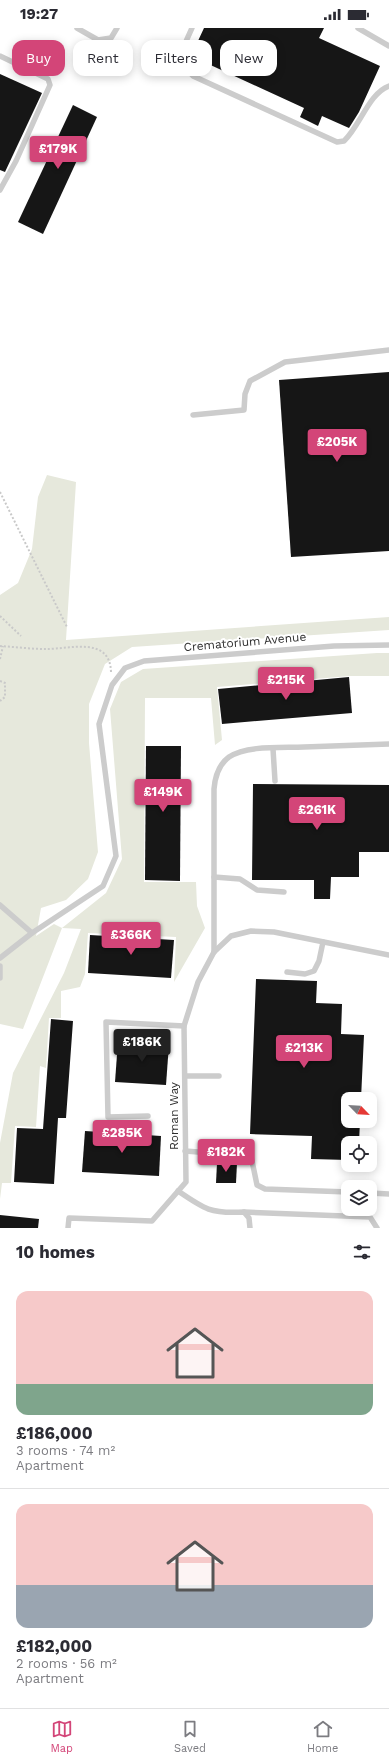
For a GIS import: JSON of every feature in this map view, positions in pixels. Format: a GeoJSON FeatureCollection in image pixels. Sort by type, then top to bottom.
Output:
{"type":"FeatureCollection","features":[{"type":"Feature","properties":{"kind":"lane"},"geometry":{"type":"LineString","coordinates":[[77,28],[98,40],[110,38],[117,28]]}},
{"type":"Feature","properties":{"kind":"lane"},"geometry":{"type":"LineString","coordinates":[[192,28],[179,57],[183,65],[193,76],[337,142],[344,141],[351,135],[372,100],[380,90],[389,86]]}},
{"type":"Feature","properties":{"kind":"lane"},"geometry":{"type":"LineString","coordinates":[[358,28],[389,46]]}},
{"type":"Feature","properties":{"kind":"lane"},"geometry":{"type":"LineString","coordinates":[[0,56],[48,80],[50,85],[16,161],[0,190]]}},
{"type":"Feature","properties":{"kind":"lane"},"geometry":{"type":"LineString","coordinates":[[193,415],[244,410],[244,394],[250,381],[285,362],[389,350]]}},
{"type":"Feature","properties":{"kind":"lane","name":"Crematorium Avenue"},"geometry":{"type":"LineString","coordinates":[[0,958],[32,933],[103,886],[116,856],[99,724],[112,685],[125,668],[144,661],[334,646],[389,645]]}},
{"type":"Feature","properties":{"kind":"lane"},"geometry":{"type":"LineString","coordinates":[[214,952],[215,776],[221,764],[238,752],[389,744]]}},
{"type":"Feature","properties":{"kind":"lane"},"geometry":{"type":"LineString","coordinates":[[273,749],[275,781]]}},
{"type":"Feature","properties":{"kind":"lane"},"geometry":{"type":"LineString","coordinates":[[214,877],[240,878],[257,890],[284,892]]}},
{"type":"Feature","properties":{"kind":"lane"},"geometry":{"type":"LineString","coordinates":[[0,905],[32,933]]}},
{"type":"Feature","properties":{"kind":"lane","name":"Roman Way"},"geometry":{"type":"LineString","coordinates":[[68,1228],[69,1218],[152,1221],[186,1182],[184,1026],[198,982],[214,952],[231,936],[251,931],[274,932],[389,955]]}},
{"type":"Feature","properties":{"kind":"lane"},"geometry":{"type":"LineString","coordinates":[[287,972],[305,974],[314,971],[319,961],[323,942]]}},
{"type":"Feature","properties":{"kind":"lane"},"geometry":{"type":"LineString","coordinates":[[0,966],[0,978]]}},
{"type":"Feature","properties":{"kind":"lane"},"geometry":{"type":"LineString","coordinates":[[148,1116],[108,1117],[106,1022],[184,1026]]}},
{"type":"Feature","properties":{"kind":"lane"},"geometry":{"type":"LineString","coordinates":[[185,1076],[219,1076]]}},
{"type":"Feature","properties":{"kind":"lane"},"geometry":{"type":"LineString","coordinates":[[185,1151],[251,1156],[257,1185],[265,1189],[341,1192]]}},
{"type":"Feature","properties":{"kind":"lane"},"geometry":{"type":"LineString","coordinates":[[178,1191],[206,1210],[221,1213],[244,1212],[370,1217],[377,1228]]}},
{"type":"Feature","properties":{"kind":"lane"},"geometry":{"type":"LineString","coordinates":[[377,1193],[389,1194]]}},
{"type":"Feature","properties":{"kind":"lane"},"geometry":{"type":"LineString","coordinates":[[244,1212],[249,1218],[250,1228]]}},
{"type":"Feature","properties":{"kind":"path"},"geometry":{"type":"LineString","coordinates":[[0,492],[67,627]]}},
{"type":"Feature","properties":{"kind":"path"},"geometry":{"type":"LineString","coordinates":[[0,616],[21,636]]}},
{"type":"Feature","properties":{"kind":"path"},"geometry":{"type":"LineString","coordinates":[[0,659],[1,646],[46,649],[87,646],[100,650],[108,659],[111,668],[112,685]]}},
{"type":"Feature","properties":{"kind":"path"},"geometry":{"type":"LineString","coordinates":[[0,681],[5,683],[5,696],[0,701]]}},
{"type":"Feature","properties":{"kind":"shaded area"},"geometry":{"type":"Polygon","coordinates":[[[47,475],[76,482],[66,640],[389,617],[389,630],[132,647],[105,664],[89,704],[89,743],[98,852],[88,879],[66,900],[41,908],[36,936],[54,924],[62,928],[23,1029],[0,1024],[0,595],[18,583],[32,549],[38,497],[47,475]]]}},
{"type":"Feature","properties":{"kind":"shaded area"},"geometry":{"type":"Polygon","coordinates":[[[389,653],[389,676],[350,676],[217,687],[222,740],[215,745],[211,698],[145,698],[144,882],[196,882],[197,906],[205,928],[174,982],[176,937],[88,933],[85,974],[80,987],[61,991],[61,1018],[49,1018],[46,1068],[40,1066],[36,1127],[15,1126],[11,1183],[2,1183],[0,1199],[0,1143],[13,1073],[64,973],[81,929],[62,928],[106,893],[122,859],[110,709],[121,682],[143,669],[389,653]]]}},
{"type":"Feature","properties":{"kind":"building"},"geometry":{"type":"Polygon","coordinates":[[[204,28],[324,28],[319,38],[380,66],[359,112],[349,128],[322,116],[318,126],[300,117],[304,108],[234,76],[277,76],[277,40],[220,40],[220,69],[212,66],[212,40],[198,40],[204,28]]]}},
{"type":"Feature","properties":{"kind":"building"},"geometry":{"type":"Polygon","coordinates":[[[0,74],[42,93],[5,172],[0,170],[0,74]]]}},
{"type":"Feature","properties":{"kind":"building"},"geometry":{"type":"Polygon","coordinates":[[[73,105],[97,117],[43,234],[18,222],[73,105]]]}},
{"type":"Feature","properties":{"kind":"building"},"geometry":{"type":"Polygon","coordinates":[[[389,372],[389,551],[291,557],[279,380],[389,372]]]}},
{"type":"Feature","properties":{"kind":"building"},"geometry":{"type":"Polygon","coordinates":[[[349,677],[352,713],[222,724],[218,689],[349,677]]]}},
{"type":"Feature","properties":{"kind":"building"},"geometry":{"type":"Polygon","coordinates":[[[146,746],[181,746],[180,881],[145,880],[146,746]]]}},
{"type":"Feature","properties":{"kind":"building"},"geometry":{"type":"Polygon","coordinates":[[[253,784],[389,785],[389,852],[359,852],[359,877],[331,877],[330,899],[314,899],[314,880],[252,880],[253,784]]]}},
{"type":"Feature","properties":{"kind":"building"},"geometry":{"type":"Polygon","coordinates":[[[90,935],[174,940],[171,978],[88,973],[90,935]]]}},
{"type":"Feature","properties":{"kind":"building"},"geometry":{"type":"Polygon","coordinates":[[[256,979],[317,981],[316,1003],[342,1004],[341,1034],[364,1035],[361,1092],[341,1092],[341,1128],[360,1128],[359,1136],[341,1136],[341,1160],[311,1159],[312,1136],[250,1134],[256,979]]]}},
{"type":"Feature","properties":{"kind":"building"},"geometry":{"type":"Polygon","coordinates":[[[51,1019],[73,1021],[66,1118],[58,1118],[54,1184],[14,1182],[17,1128],[43,1129],[51,1019]]]}},
{"type":"Feature","properties":{"kind":"building"},"geometry":{"type":"Polygon","coordinates":[[[118,1041],[169,1044],[166,1085],[115,1082],[118,1041]]]}},
{"type":"Feature","properties":{"kind":"building"},"geometry":{"type":"Polygon","coordinates":[[[85,1131],[161,1136],[159,1176],[82,1172],[85,1131]]]}},
{"type":"Feature","properties":{"kind":"building"},"geometry":{"type":"Polygon","coordinates":[[[217,1163],[237,1163],[236,1183],[216,1183],[217,1163]]]}},
{"type":"Feature","properties":{"kind":"building"},"geometry":{"type":"Polygon","coordinates":[[[0,1215],[39,1219],[38,1228],[0,1228],[0,1215]]]}}]}
